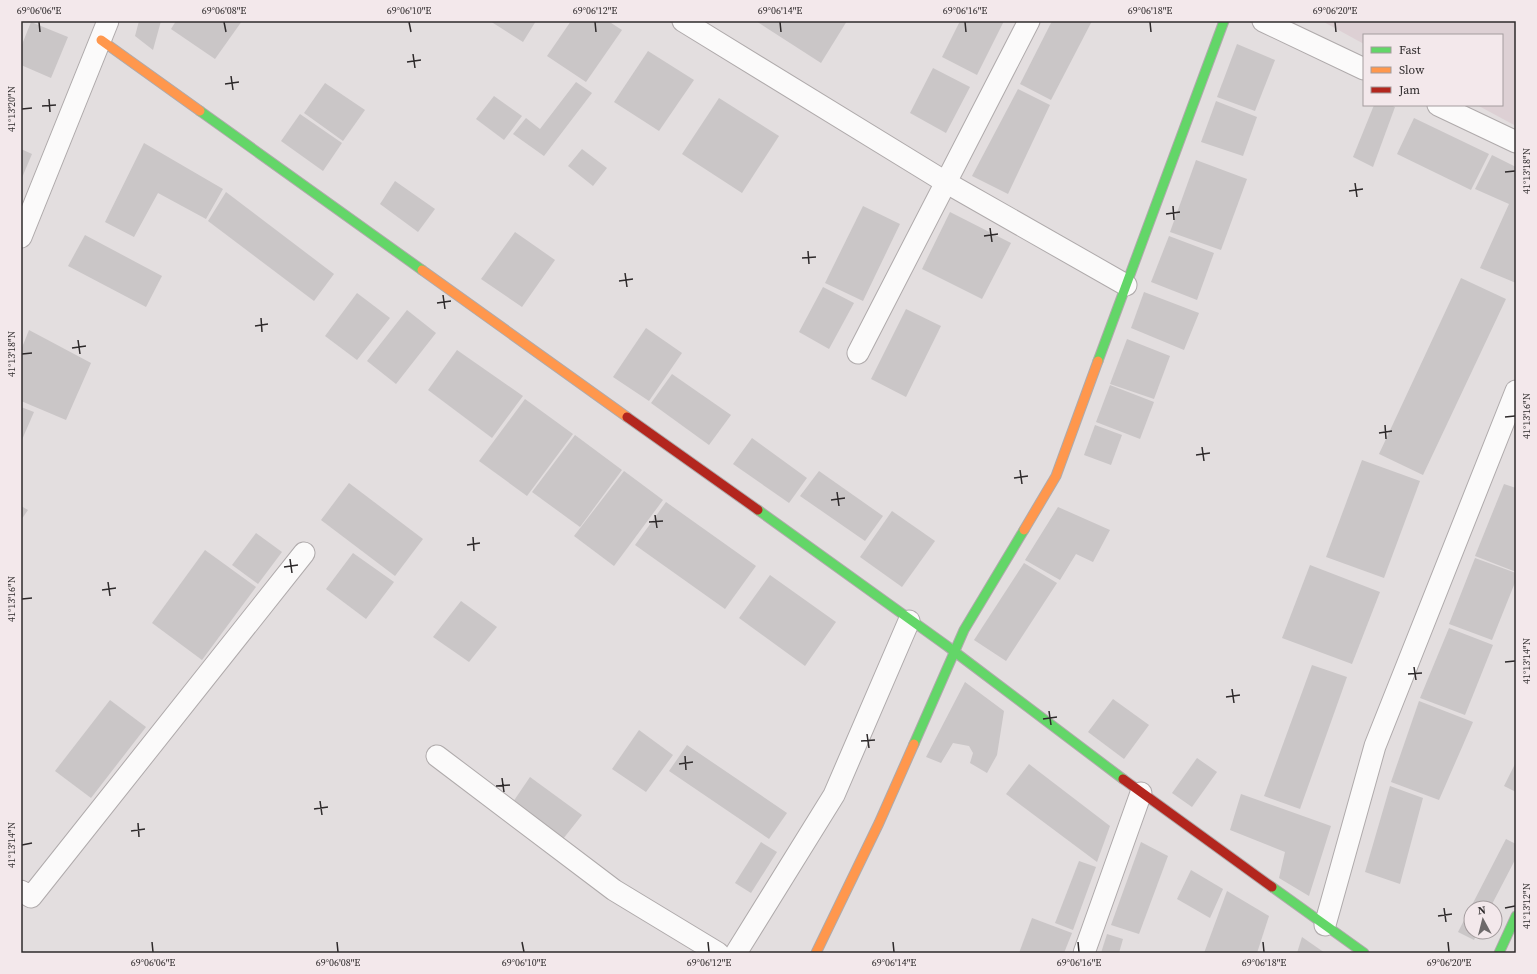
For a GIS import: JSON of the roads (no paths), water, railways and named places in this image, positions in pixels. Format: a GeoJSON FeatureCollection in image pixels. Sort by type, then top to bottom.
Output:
{"type":"FeatureCollection","features":[{"type":"Feature","properties":{"kind":"street"},"geometry":{"type":"LineString","coordinates":[[683,21],[947,183],[1126,285]]}},
{"type":"Feature","properties":{"kind":"street"},"geometry":{"type":"LineString","coordinates":[[858,353],[947,183],[1029,21]]}},
{"type":"Feature","properties":{"kind":"street"},"geometry":{"type":"LineString","coordinates":[[816,953],[879,823],[956,652],[964,630],[1056,476],[1224,21]]}},
{"type":"Feature","properties":{"kind":"street"},"geometry":{"type":"LineString","coordinates":[[1263,21],[1363,69]]}},
{"type":"Feature","properties":{"kind":"street"},"geometry":{"type":"LineString","coordinates":[[21,237],[105,30],[909,621],[956,652],[1141,793],[1364,953]]}},
{"type":"Feature","properties":{"kind":"street"},"geometry":{"type":"LineString","coordinates":[[1440,106],[1516,142]]}},
{"type":"Feature","properties":{"kind":"street"},"geometry":{"type":"LineString","coordinates":[[1325,925],[1375,746],[1516,391]]}},
{"type":"Feature","properties":{"kind":"street"},"geometry":{"type":"LineString","coordinates":[[21,891],[32,897],[304,553]]}},
{"type":"Feature","properties":{"kind":"street"},"geometry":{"type":"LineString","coordinates":[[736,953],[834,795],[909,621]]}},
{"type":"Feature","properties":{"kind":"street"},"geometry":{"type":"LineString","coordinates":[[437,756],[614,890],[718,953]]}},
{"type":"Feature","properties":{"kind":"street"},"geometry":{"type":"LineString","coordinates":[[1084,953],[1141,793]]}},
{"type":"Feature","properties":{"kind":"street"},"geometry":{"type":"LineString","coordinates":[[1499,953],[1516,916]]}}]}
